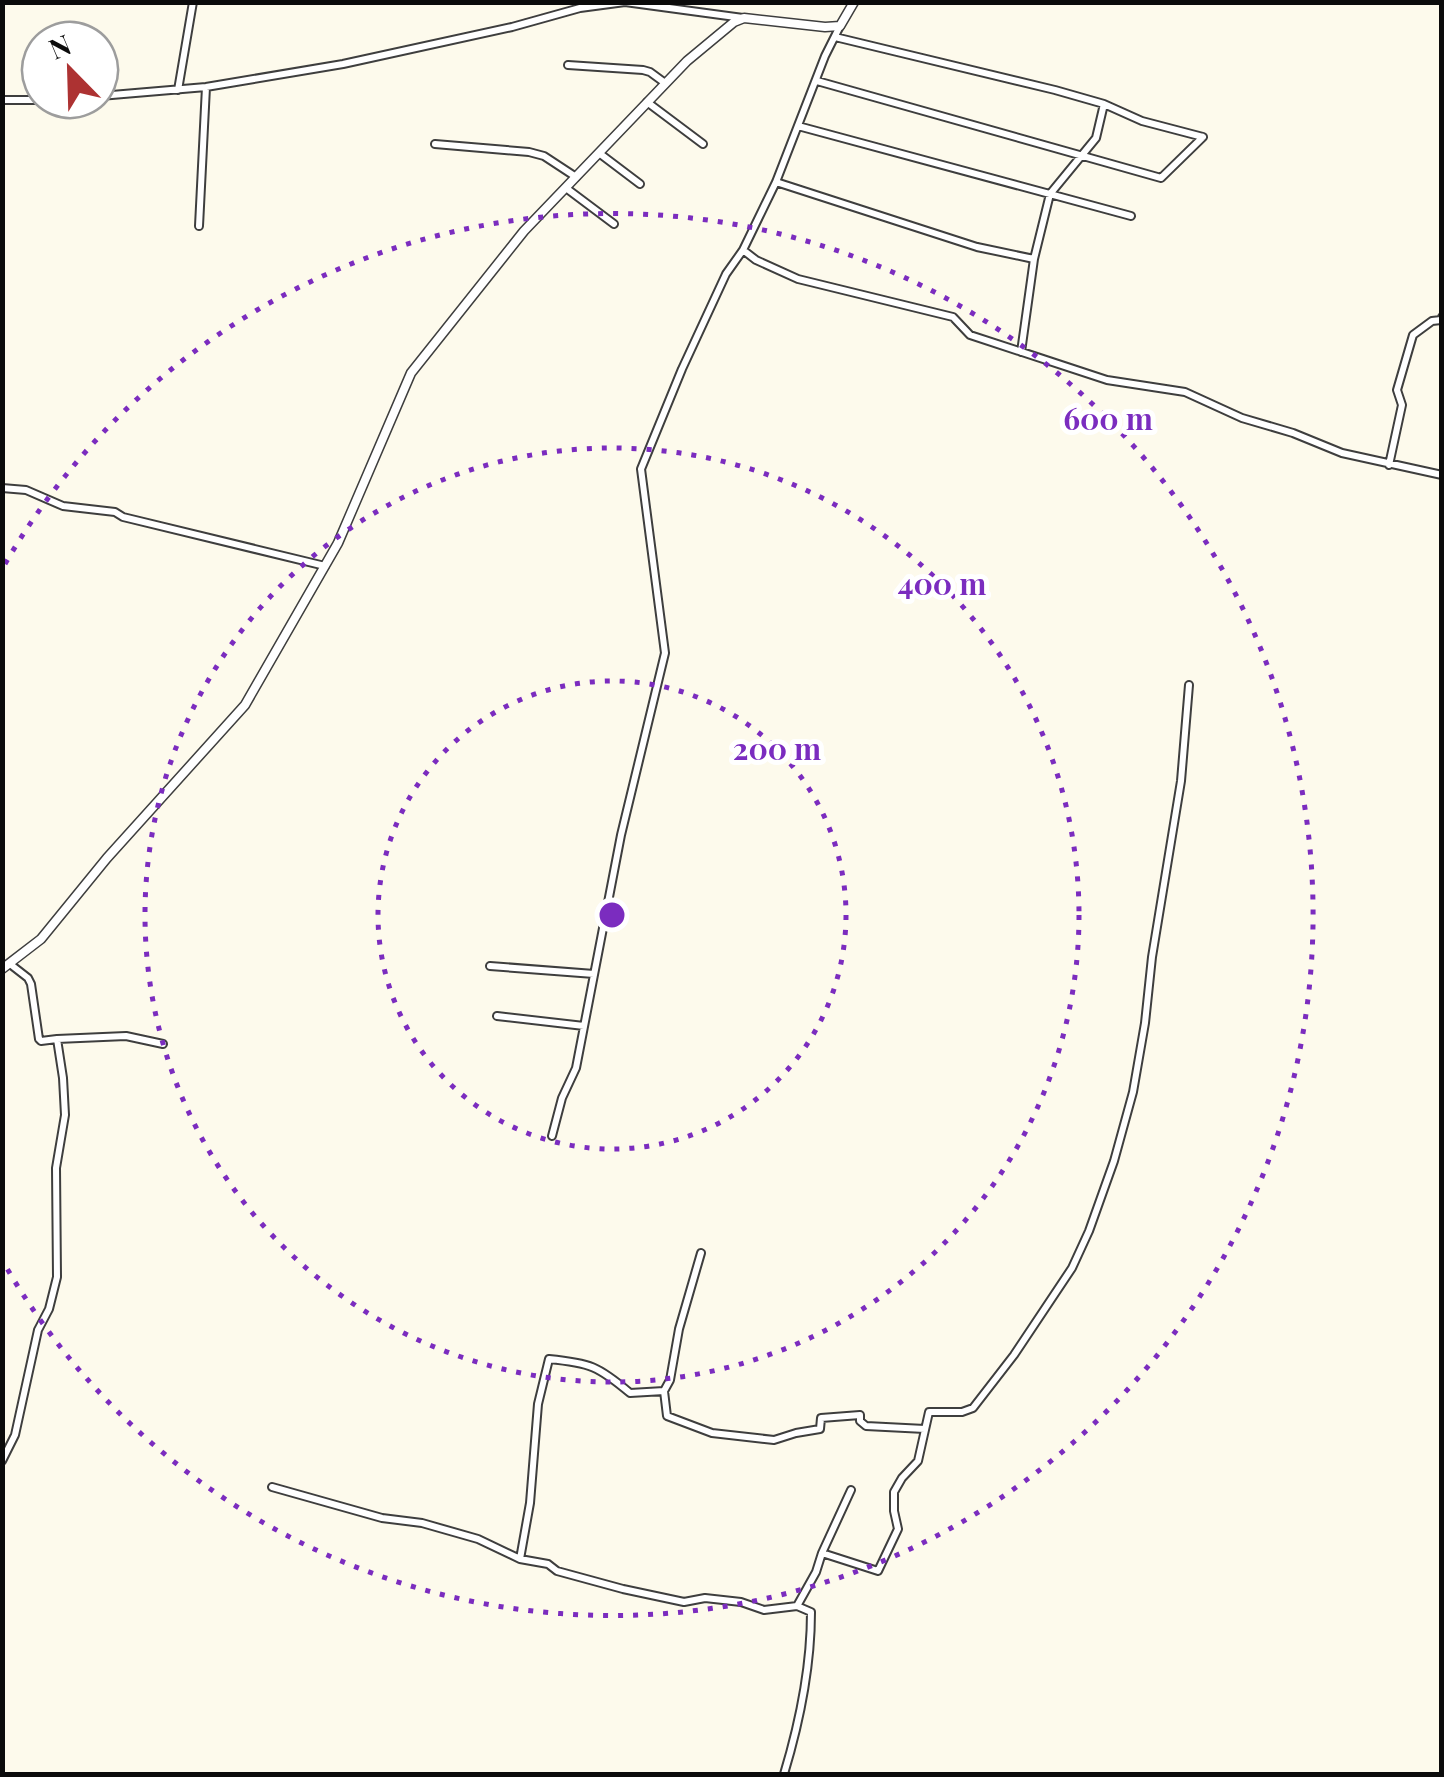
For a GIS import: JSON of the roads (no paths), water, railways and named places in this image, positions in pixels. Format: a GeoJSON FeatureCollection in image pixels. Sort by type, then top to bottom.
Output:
{"type":"FeatureCollection","features":[{"type":"Feature","properties":{"kind":"street"},"geometry":{"type":"LineString","coordinates":[[178,90],[192,2]]}},
{"type":"Feature","properties":{"kind":"street"},"geometry":{"type":"LineString","coordinates":[[120,94],[206,87],[342,64],[467,38],[580,8],[625,2],[840,26]]}},
{"type":"Feature","properties":{"kind":"street"},"geometry":{"type":"LineString","coordinates":[[552,1136],[562,1098],[576,1068],[621,835],[665,653],[641,469],[682,369],[726,274],[743,250],[776,182],[825,56],[854,2]]}},
{"type":"Feature","properties":{"kind":"street"},"geometry":{"type":"LineString","coordinates":[[163,1044],[126,1036],[39,1039],[31,984],[6,966],[41,939],[107,858],[246,706],[338,543],[411,373],[524,231],[699,51],[744,18]]}},
{"type":"Feature","properties":{"kind":"street"},"geometry":{"type":"LineString","coordinates":[[817,81],[1161,178],[1204,138],[1142,121],[1104,104],[835,36]]}},
{"type":"Feature","properties":{"kind":"street"},"geometry":{"type":"LineString","coordinates":[[568,65],[643,70],[665,84]]}},
{"type":"Feature","properties":{"kind":"street"},"geometry":{"type":"LineString","coordinates":[[200,226],[206,87]]}},
{"type":"Feature","properties":{"kind":"street"},"geometry":{"type":"LineString","coordinates":[[647,102],[704,144]]}},
{"type":"Feature","properties":{"kind":"street"},"geometry":{"type":"LineString","coordinates":[[1021,352],[1034,259],[1050,194],[1096,138],[1104,104]]}},
{"type":"Feature","properties":{"kind":"street"},"geometry":{"type":"LineString","coordinates":[[798,126],[1131,216]]}},
{"type":"Feature","properties":{"kind":"street"},"geometry":{"type":"LineString","coordinates":[[435,144],[529,152],[544,156],[576,177]]}},
{"type":"Feature","properties":{"kind":"street"},"geometry":{"type":"LineString","coordinates":[[599,152],[640,184]]}},
{"type":"Feature","properties":{"kind":"street"},"geometry":{"type":"LineString","coordinates":[[776,182],[978,247],[1034,259]]}},
{"type":"Feature","properties":{"kind":"street"},"geometry":{"type":"LineString","coordinates":[[566,188],[614,224]]}},
{"type":"Feature","properties":{"kind":"street"},"geometry":{"type":"LineString","coordinates":[[743,250],[798,279],[953,317],[970,335],[1107,380],[1185,392],[1242,418],[1293,432],[1342,452],[1442,475]]}},
{"type":"Feature","properties":{"kind":"street"},"geometry":{"type":"LineString","coordinates":[[1389,465],[1402,406],[1397,390],[1414,335],[1442,317]]}},
{"type":"Feature","properties":{"kind":"street"},"geometry":{"type":"LineString","coordinates":[[2,488],[26,490],[63,506],[114,512],[325,566]]}},
{"type":"Feature","properties":{"kind":"street"},"geometry":{"type":"LineString","coordinates":[[822,1553],[878,1571],[898,1529],[894,1492],[918,1461],[929,1412],[973,1408],[1031,1331],[1090,1232],[1133,1092],[1181,781],[1189,684]]}},
{"type":"Feature","properties":{"kind":"street"},"geometry":{"type":"LineString","coordinates":[[490,966],[594,974]]}},
{"type":"Feature","properties":{"kind":"street"},"geometry":{"type":"LineString","coordinates":[[496,1016],[584,1026]]}},
{"type":"Feature","properties":{"kind":"street"},"geometry":{"type":"LineString","coordinates":[[2,1462],[16,1436],[38,1330],[49,1309],[57,1277],[56,1168],[65,1115],[58,1039]]}},
{"type":"Feature","properties":{"kind":"street"},"geometry":{"type":"LineString","coordinates":[[701,1252],[664,1391],[667,1416],[712,1434],[774,1440],[820,1429],[820,1418],[860,1415],[866,1426],[926,1429]]}},
{"type":"Feature","properties":{"kind":"street"},"geometry":{"type":"LineString","coordinates":[[520,1559],[530,1503],[538,1404],[549,1359],[585,1362],[604,1371],[630,1393],[664,1391]]}},
{"type":"Feature","properties":{"kind":"street"},"geometry":{"type":"LineString","coordinates":[[272,1487],[382,1518],[422,1523],[478,1539],[520,1559],[548,1564],[557,1571],[591,1581],[684,1602],[705,1598],[741,1602],[764,1610],[797,1606],[810,1612],[804,1699],[784,1774]]}},
{"type":"Feature","properties":{"kind":"street"},"geometry":{"type":"LineString","coordinates":[[797,1606],[852,1490]]}}]}
